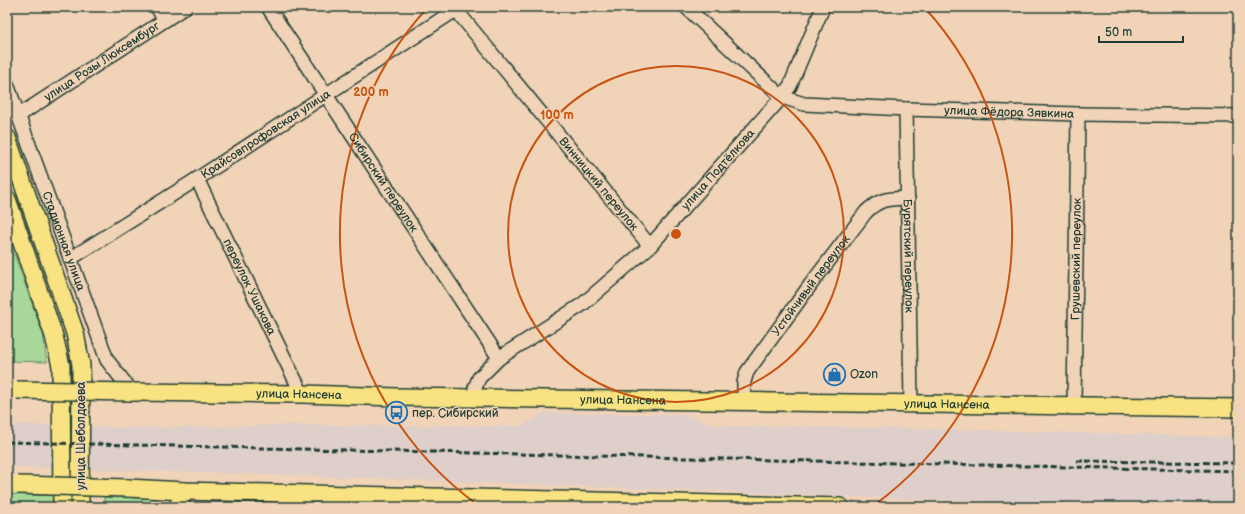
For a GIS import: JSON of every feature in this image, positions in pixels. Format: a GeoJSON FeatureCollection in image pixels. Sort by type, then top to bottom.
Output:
{"type":"FeatureCollection","features":[{"type":"Feature","properties":{"kind":"main road","name":"Стадионная улица"},"geometry":{"type":"LineString","coordinates":[[7,138],[75,333],[81,365]]}},
{"type":"Feature","properties":{"kind":"main road","name":"улица Шеболдаева"},"geometry":{"type":"LineString","coordinates":[[7,199],[54,336],[61,366],[62,507]]}},
{"type":"Feature","properties":{"kind":"main road","name":"улица Шеболдаева"},"geometry":{"type":"LineString","coordinates":[[80,507],[81,365]]}},
{"type":"Feature","properties":{"kind":"main road","name":"улица Нансена"},"geometry":{"type":"LineString","coordinates":[[12,390],[744,402],[1238,408]]}},
{"type":"Feature","properties":{"kind":"main road"},"geometry":{"type":"LineString","coordinates":[[12,485],[128,488],[181,499],[840,507]]}},
{"type":"Feature","properties":{"kind":"street"},"geometry":{"type":"LineString","coordinates":[[157,7],[165,20]]}},
{"type":"Feature","properties":{"kind":"street","name":"улица Розы Люксембург"},"geometry":{"type":"LineString","coordinates":[[18,116],[185,7]]}},
{"type":"Feature","properties":{"kind":"street","name":"Сибирский переулок"},"geometry":{"type":"LineString","coordinates":[[268,7],[499,358]]}},
{"type":"Feature","properties":{"kind":"street"},"geometry":{"type":"LineString","coordinates":[[686,7],[782,97]]}},
{"type":"Feature","properties":{"kind":"street","name":"улица Подтёлкова"},"geometry":{"type":"LineString","coordinates":[[474,398],[475,388],[479,378],[499,358],[583,304],[650,246],[782,97],[790,86],[823,7]]}},
{"type":"Feature","properties":{"kind":"street","name":"Крайсовпрофовская улица"},"geometry":{"type":"LineString","coordinates":[[70,259],[197,179],[458,9]]}},
{"type":"Feature","properties":{"kind":"street","name":"Винницкий переулок"},"geometry":{"type":"LineString","coordinates":[[458,9],[650,246]]}},
{"type":"Feature","properties":{"kind":"street","name":"Стадионная улица"},"geometry":{"type":"LineString","coordinates":[[7,84],[107,360],[132,392]]}},
{"type":"Feature","properties":{"kind":"street","name":"улица Фёдора Зявкина"},"geometry":{"type":"LineString","coordinates":[[782,97],[804,104],[906,109],[1078,114],[1238,116]]}},
{"type":"Feature","properties":{"kind":"street","name":"Бурятский переулок"},"geometry":{"type":"LineString","coordinates":[[906,109],[910,403]]}},
{"type":"Feature","properties":{"kind":"street","name":"Грушевский переулок"},"geometry":{"type":"LineString","coordinates":[[1074,405],[1078,114]]}},
{"type":"Feature","properties":{"kind":"street","name":"переулок Ушакова"},"geometry":{"type":"LineString","coordinates":[[197,179],[302,394]]}},
{"type":"Feature","properties":{"kind":"street","name":"Устойчивый переулок"},"geometry":{"type":"LineString","coordinates":[[744,402],[744,382],[747,372],[866,212],[875,204],[887,199],[908,198]]}},
{"type":"Feature","properties":{"kind":"shaded area"},"geometry":{"type":"Polygon","coordinates":[[[545,412],[686,415],[715,425],[734,426],[904,428],[1238,437],[1238,505],[1013,503],[278,475],[7,467],[7,424],[126,428],[289,425],[522,426],[545,412]]]}},
{"type":"Feature","properties":{"kind":"green space"},"geometry":{"type":"Polygon","coordinates":[[[7,234],[43,334],[47,362],[7,361],[7,234]]]}},
{"type":"Feature","properties":{"kind":"green space"},"geometry":{"type":"Polygon","coordinates":[[[7,494],[59,496],[59,507],[7,507],[7,494]]]}},
{"type":"Feature","properties":{"kind":"green space"},"geometry":{"type":"Polygon","coordinates":[[[104,497],[148,498],[158,500],[165,507],[104,507],[104,497]]]}},
{"type":"Feature","properties":{"kind":"railway"},"geometry":{"type":"LineString","coordinates":[[7,442],[1238,471]]}},
{"type":"Feature","properties":{"kind":"railway"},"geometry":{"type":"LineString","coordinates":[[1077,461],[1238,463]]}},
{"type":"Feature","properties":{"kind":"place","name":"Ozon"},"geometry":{"type":"Point","coordinates":[835,374]}},
{"type":"Feature","properties":{"kind":"place","name":"пер. Сибирский"},"geometry":{"type":"Point","coordinates":[397,413]}}]}
